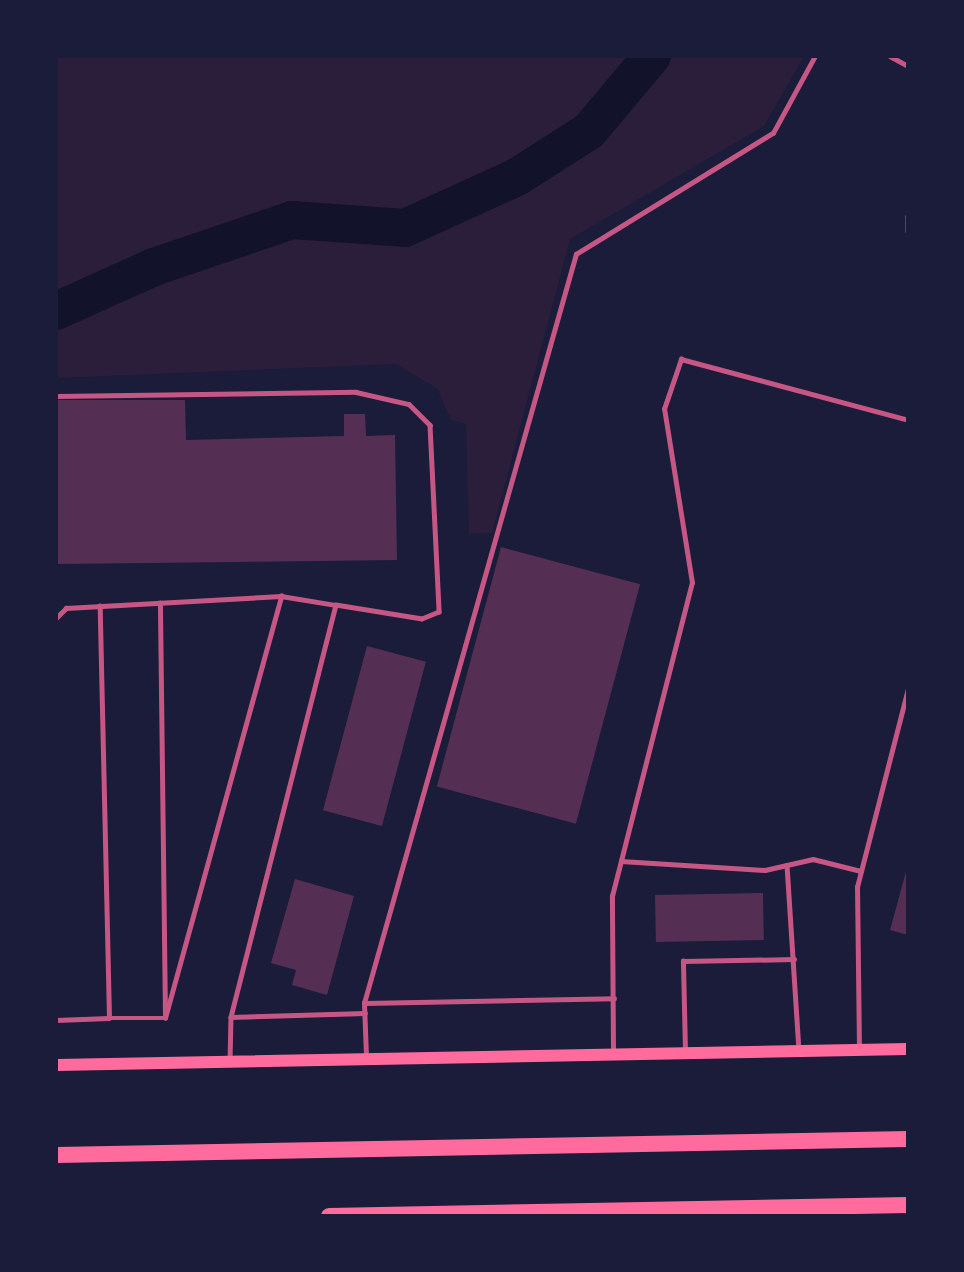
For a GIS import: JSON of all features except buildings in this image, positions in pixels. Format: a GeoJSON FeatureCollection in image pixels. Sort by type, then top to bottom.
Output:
{"type":"FeatureCollection","features":[{"type":"Feature","properties":{"kind":"highway"},"geometry":{"type":"LineString","coordinates":[[56,1155],[908,1139]]}},
{"type":"Feature","properties":{"kind":"highway"},"geometry":{"type":"LineString","coordinates":[[329,1216],[908,1205]]}},
{"type":"Feature","properties":{"kind":"main road"},"geometry":{"type":"LineString","coordinates":[[56,1065],[908,1049]]}},
{"type":"Feature","properties":{"kind":"lane"},"geometry":{"type":"LineString","coordinates":[[366,1059],[364,1003],[576,254],[773,133],[815,56]]}},
{"type":"Feature","properties":{"kind":"lane"},"geometry":{"type":"LineString","coordinates":[[890,56],[908,66]]}},
{"type":"Feature","properties":{"kind":"lane"},"geometry":{"type":"LineString","coordinates":[[908,216],[908,230]]}},
{"type":"Feature","properties":{"kind":"lane"},"geometry":{"type":"LineString","coordinates":[[613,1055],[612,896],[692,583],[664,409],[681,359],[908,420]]}},
{"type":"Feature","properties":{"kind":"lane"},"geometry":{"type":"LineString","coordinates":[[56,396],[356,391],[409,404],[430,425],[439,612],[422,619],[281,596],[66,608],[56,618]]}},
{"type":"Feature","properties":{"kind":"lane"},"geometry":{"type":"LineString","coordinates":[[164,1018],[281,596]]}},
{"type":"Feature","properties":{"kind":"lane"},"geometry":{"type":"LineString","coordinates":[[160,603],[164,1018]]}},
{"type":"Feature","properties":{"kind":"lane"},"geometry":{"type":"LineString","coordinates":[[230,1062],[231,1017],[336,605]]}},
{"type":"Feature","properties":{"kind":"lane"},"geometry":{"type":"LineString","coordinates":[[100,606],[109,1018]]}},
{"type":"Feature","properties":{"kind":"lane"},"geometry":{"type":"LineString","coordinates":[[859,1049],[861,872],[908,688]]}},
{"type":"Feature","properties":{"kind":"lane"},"geometry":{"type":"LineString","coordinates":[[621,861],[765,870],[813,859],[861,872]]}},
{"type":"Feature","properties":{"kind":"lane"},"geometry":{"type":"LineString","coordinates":[[788,865],[799,1051]]}},
{"type":"Feature","properties":{"kind":"lane"},"geometry":{"type":"LineString","coordinates":[[685,1053],[683,961],[793,959]]}},
{"type":"Feature","properties":{"kind":"lane"},"geometry":{"type":"LineString","coordinates":[[364,1003],[614,998]]}},
{"type":"Feature","properties":{"kind":"lane"},"geometry":{"type":"LineString","coordinates":[[231,1017],[365,1013]]}},
{"type":"Feature","properties":{"kind":"lane"},"geometry":{"type":"LineString","coordinates":[[56,1020],[164,1018]]}},
{"type":"Feature","properties":{"kind":"shaded area"},"geometry":{"type":"Polygon","coordinates":[[[56,56],[804,56],[764,126],[570,239],[492,533],[469,534],[466,424],[451,420],[437,388],[395,364],[56,378],[56,56]]]}},
{"type":"Feature","properties":{"kind":"waterway"},"geometry":{"type":"LineString","coordinates":[[56,311],[154,267],[292,220],[405,228],[517,177],[589,131],[652,56]]}}]}
